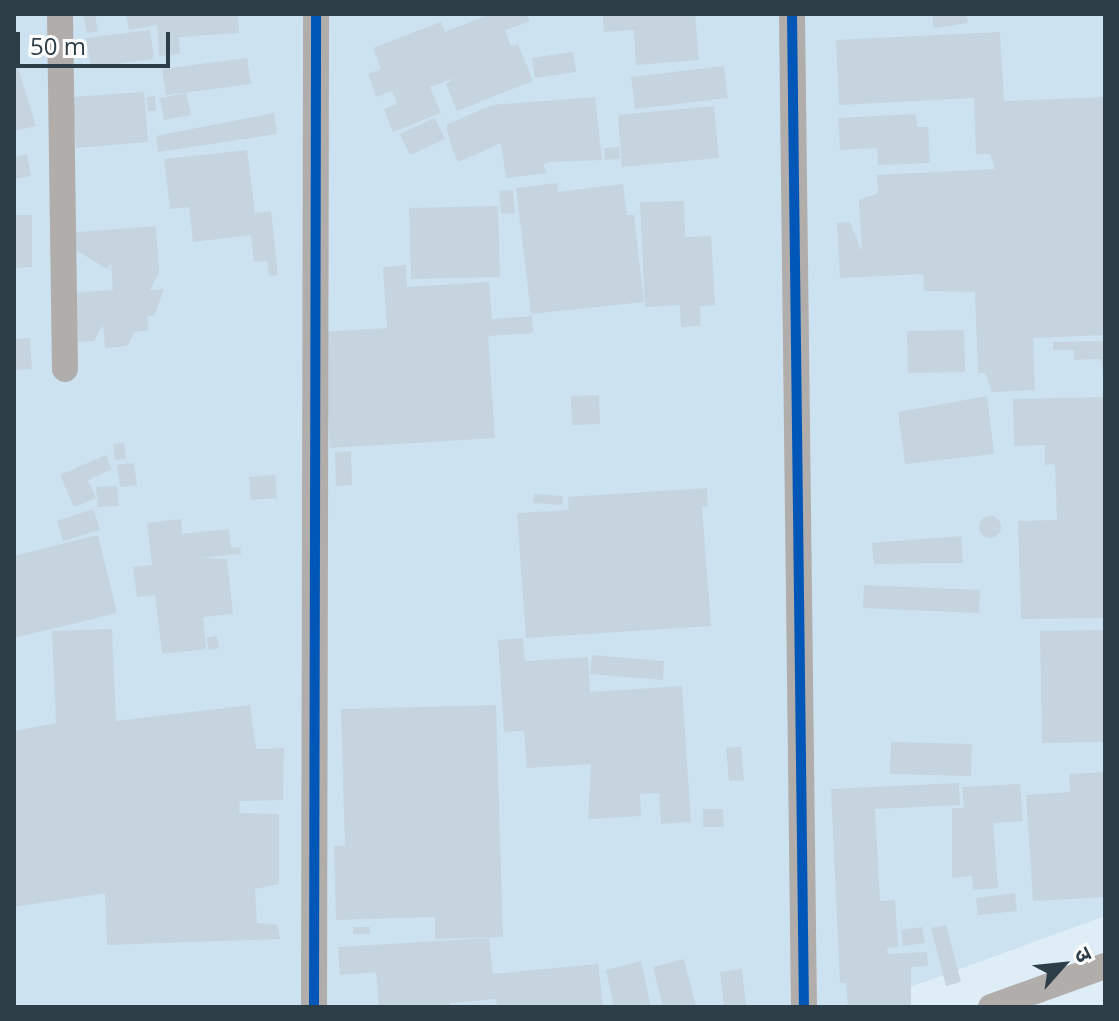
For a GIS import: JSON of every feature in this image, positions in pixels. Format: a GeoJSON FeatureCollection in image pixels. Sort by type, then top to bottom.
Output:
{"type":"FeatureCollection","features":[{"type":"Feature","properties":{"kind":"street"},"geometry":{"type":"LineString","coordinates":[[60,14],[65,369]]}},
{"type":"Feature","properties":{"kind":"street"},"geometry":{"type":"LineString","coordinates":[[314,1007],[316,14]]}},
{"type":"Feature","properties":{"kind":"street"},"geometry":{"type":"LineString","coordinates":[[792,14],[804,1007]]}},
{"type":"Feature","properties":{"kind":"street"},"geometry":{"type":"LineString","coordinates":[[991,1007],[1105,966]]}},
{"type":"Feature","properties":{"kind":"shaded area"},"geometry":{"type":"Polygon","coordinates":[[[14,14],[1105,14],[1105,916],[856,1007],[14,1007],[14,14]]]}},
{"type":"Feature","properties":{"kind":"building"},"geometry":{"type":"Polygon","coordinates":[[[83,14],[95,14],[98,31],[87,33],[83,14]]]}},
{"type":"Feature","properties":{"kind":"building"},"geometry":{"type":"Polygon","coordinates":[[[126,14],[238,14],[239,33],[179,37],[180,54],[159,56],[157,25],[129,30],[126,14]]]}},
{"type":"Feature","properties":{"kind":"building"},"geometry":{"type":"Polygon","coordinates":[[[490,14],[527,14],[530,21],[505,30],[511,46],[518,44],[533,81],[457,111],[446,84],[454,78],[430,87],[441,113],[393,132],[384,109],[397,104],[392,91],[376,97],[368,74],[381,69],[373,48],[441,22],[445,32],[490,14]]]}},
{"type":"Feature","properties":{"kind":"building"},"geometry":{"type":"Polygon","coordinates":[[[603,14],[695,14],[699,60],[636,65],[634,30],[604,32],[603,14]]]}},
{"type":"Feature","properties":{"kind":"building"},"geometry":{"type":"Polygon","coordinates":[[[932,14],[966,14],[968,23],[934,28],[932,14]]]}},
{"type":"Feature","properties":{"kind":"building"},"geometry":{"type":"Polygon","coordinates":[[[150,30],[154,59],[91,67],[86,38],[150,30]]]}},
{"type":"Feature","properties":{"kind":"building"},"geometry":{"type":"Polygon","coordinates":[[[1000,32],[1004,101],[1105,97],[1105,335],[1033,338],[1035,390],[992,392],[985,373],[978,373],[975,292],[924,291],[923,274],[840,278],[837,223],[850,222],[862,252],[859,200],[878,193],[877,175],[995,169],[990,154],[976,154],[974,98],[839,105],[836,40],[1000,32]]]}},
{"type":"Feature","properties":{"kind":"building"},"geometry":{"type":"Polygon","coordinates":[[[573,52],[576,72],[535,78],[532,58],[573,52]]]}},
{"type":"Feature","properties":{"kind":"building"},"geometry":{"type":"Polygon","coordinates":[[[14,54],[36,126],[14,131],[14,54]]]}},
{"type":"Feature","properties":{"kind":"building"},"geometry":{"type":"Polygon","coordinates":[[[247,58],[251,84],[166,95],[162,69],[247,58]]]}},
{"type":"Feature","properties":{"kind":"building"},"geometry":{"type":"Polygon","coordinates":[[[724,66],[728,98],[635,109],[631,77],[724,66]]]}},
{"type":"Feature","properties":{"kind":"building"},"geometry":{"type":"Polygon","coordinates":[[[144,92],[148,142],[76,148],[72,97],[144,92]]]}},
{"type":"Feature","properties":{"kind":"building"},"geometry":{"type":"Polygon","coordinates":[[[186,93],[191,115],[164,120],[160,98],[186,93]]]}},
{"type":"Feature","properties":{"kind":"building"},"geometry":{"type":"Polygon","coordinates":[[[155,96],[156,111],[148,111],[147,97],[155,96]]]}},
{"type":"Feature","properties":{"kind":"building"},"geometry":{"type":"Polygon","coordinates":[[[595,97],[602,160],[549,162],[543,165],[547,173],[506,178],[501,143],[458,162],[451,146],[446,125],[492,105],[595,97]]]}},
{"type":"Feature","properties":{"kind":"building"},"geometry":{"type":"Polygon","coordinates":[[[714,106],[719,158],[622,167],[618,115],[714,106]]]}},
{"type":"Feature","properties":{"kind":"building"},"geometry":{"type":"Polygon","coordinates":[[[274,113],[277,134],[158,152],[156,136],[274,113]]]}},
{"type":"Feature","properties":{"kind":"building"},"geometry":{"type":"Polygon","coordinates":[[[916,114],[917,127],[928,127],[930,163],[878,165],[877,148],[840,150],[838,118],[916,114]]]}},
{"type":"Feature","properties":{"kind":"building"},"geometry":{"type":"Polygon","coordinates":[[[435,118],[445,139],[410,155],[400,134],[435,118]]]}},
{"type":"Feature","properties":{"kind":"building"},"geometry":{"type":"Polygon","coordinates":[[[619,147],[620,159],[605,160],[604,148],[619,147]]]}},
{"type":"Feature","properties":{"kind":"building"},"geometry":{"type":"Polygon","coordinates":[[[247,150],[255,213],[271,211],[278,275],[269,276],[267,261],[254,262],[251,235],[193,242],[189,207],[170,209],[164,159],[247,150]]]}},
{"type":"Feature","properties":{"kind":"building"},"geometry":{"type":"Polygon","coordinates":[[[27,154],[31,176],[14,179],[14,157],[27,154]]]}},
{"type":"Feature","properties":{"kind":"building"},"geometry":{"type":"Polygon","coordinates":[[[557,183],[558,192],[623,184],[627,215],[634,215],[644,302],[531,314],[516,188],[557,183]]]}},
{"type":"Feature","properties":{"kind":"building"},"geometry":{"type":"Polygon","coordinates":[[[513,190],[515,213],[501,214],[499,191],[513,190]]]}},
{"type":"Feature","properties":{"kind":"building"},"geometry":{"type":"Polygon","coordinates":[[[684,201],[685,237],[711,236],[715,305],[700,306],[701,326],[681,327],[680,305],[645,307],[640,202],[684,201]]]}},
{"type":"Feature","properties":{"kind":"building"},"geometry":{"type":"Polygon","coordinates":[[[498,206],[500,277],[411,279],[409,208],[498,206]]]}},
{"type":"Feature","properties":{"kind":"building"},"geometry":{"type":"Polygon","coordinates":[[[14,215],[32,215],[32,267],[14,268],[14,215]]]}},
{"type":"Feature","properties":{"kind":"building"},"geometry":{"type":"Polygon","coordinates":[[[156,226],[159,272],[150,290],[164,289],[154,316],[147,316],[149,330],[135,332],[127,346],[105,348],[103,324],[94,341],[77,342],[73,293],[113,290],[111,262],[107,269],[66,244],[65,233],[156,226]]]}},
{"type":"Feature","properties":{"kind":"building"},"geometry":{"type":"Polygon","coordinates":[[[406,265],[407,287],[489,282],[492,319],[532,316],[533,333],[488,336],[495,438],[330,448],[322,332],[387,328],[383,267],[406,265]]]}},
{"type":"Feature","properties":{"kind":"building"},"geometry":{"type":"Polygon","coordinates":[[[964,330],[965,372],[908,373],[907,331],[964,330]]]}},
{"type":"Feature","properties":{"kind":"building"},"geometry":{"type":"Polygon","coordinates":[[[30,338],[32,369],[14,370],[14,339],[30,338]]]}},
{"type":"Feature","properties":{"kind":"building"},"geometry":{"type":"Polygon","coordinates":[[[1105,341],[1105,385],[1101,359],[1074,360],[1074,350],[1053,350],[1053,342],[1105,341]]]}},
{"type":"Feature","properties":{"kind":"building"},"geometry":{"type":"Polygon","coordinates":[[[599,395],[600,424],[572,425],[571,396],[599,395]]]}},
{"type":"Feature","properties":{"kind":"building"},"geometry":{"type":"Polygon","coordinates":[[[987,396],[994,454],[905,464],[898,412],[987,396]]]}},
{"type":"Feature","properties":{"kind":"building"},"geometry":{"type":"Polygon","coordinates":[[[1105,397],[1105,618],[1021,619],[1018,521],[1057,520],[1055,464],[1045,465],[1045,445],[1014,446],[1013,399],[1105,397]]]}},
{"type":"Feature","properties":{"kind":"building"},"geometry":{"type":"Polygon","coordinates":[[[124,443],[126,458],[115,460],[113,444],[124,443]]]}},
{"type":"Feature","properties":{"kind":"building"},"geometry":{"type":"Polygon","coordinates":[[[351,451],[352,485],[336,486],[335,452],[351,451]]]}},
{"type":"Feature","properties":{"kind":"building"},"geometry":{"type":"Polygon","coordinates":[[[106,455],[112,469],[88,480],[96,498],[74,507],[60,475],[106,455]]]}},
{"type":"Feature","properties":{"kind":"building"},"geometry":{"type":"Polygon","coordinates":[[[134,463],[137,485],[120,487],[117,465],[134,463]]]}},
{"type":"Feature","properties":{"kind":"building"},"geometry":{"type":"Polygon","coordinates":[[[275,475],[277,498],[251,500],[249,477],[275,475]]]}},
{"type":"Feature","properties":{"kind":"building"},"geometry":{"type":"Polygon","coordinates":[[[117,486],[119,506],[98,507],[96,487],[117,486]]]}},
{"type":"Feature","properties":{"kind":"building"},"geometry":{"type":"Polygon","coordinates":[[[707,488],[708,506],[702,507],[711,626],[526,638],[517,513],[569,510],[568,497],[707,488]]]}},
{"type":"Feature","properties":{"kind":"building"},"geometry":{"type":"Polygon","coordinates":[[[534,494],[563,496],[562,505],[533,503],[534,494]]]}},
{"type":"Feature","properties":{"kind":"building"},"geometry":{"type":"Polygon","coordinates":[[[93,509],[100,530],[63,541],[57,521],[93,509]]]}},
{"type":"Feature","properties":{"kind":"building"},"geometry":{"type":"Polygon","coordinates":[[[990,516],[998,519],[1001,527],[998,535],[990,538],[982,535],[979,527],[982,519],[990,516]]]}},
{"type":"Feature","properties":{"kind":"building"},"geometry":{"type":"Polygon","coordinates":[[[181,519],[182,534],[229,529],[231,548],[240,547],[241,554],[201,558],[227,559],[233,614],[203,617],[206,649],[162,654],[155,595],[137,597],[133,567],[152,565],[147,523],[181,519]]]}},
{"type":"Feature","properties":{"kind":"building"},"geometry":{"type":"Polygon","coordinates":[[[98,535],[117,613],[14,638],[14,556],[98,535]]]}},
{"type":"Feature","properties":{"kind":"building"},"geometry":{"type":"Polygon","coordinates":[[[961,536],[963,563],[874,564],[872,543],[961,536]]]}},
{"type":"Feature","properties":{"kind":"building"},"geometry":{"type":"Polygon","coordinates":[[[864,585],[980,590],[979,613],[863,608],[864,585]]]}},
{"type":"Feature","properties":{"kind":"building"},"geometry":{"type":"Polygon","coordinates":[[[112,629],[116,721],[250,705],[256,749],[284,748],[283,800],[240,801],[239,813],[279,814],[279,884],[255,889],[257,923],[278,925],[280,939],[107,945],[105,893],[14,907],[14,731],[56,723],[52,631],[112,629]]]}},
{"type":"Feature","properties":{"kind":"building"},"geometry":{"type":"Polygon","coordinates":[[[1105,630],[1105,742],[1042,743],[1040,631],[1105,630]]]}},
{"type":"Feature","properties":{"kind":"building"},"geometry":{"type":"Polygon","coordinates":[[[217,636],[219,648],[209,650],[206,638],[217,636]]]}},
{"type":"Feature","properties":{"kind":"building"},"geometry":{"type":"Polygon","coordinates":[[[523,638],[525,661],[588,657],[590,692],[682,686],[691,822],[661,824],[659,793],[640,794],[641,816],[588,819],[591,764],[527,768],[524,731],[504,732],[498,640],[523,638]]]}},
{"type":"Feature","properties":{"kind":"building"},"geometry":{"type":"Polygon","coordinates":[[[592,655],[664,661],[663,680],[590,674],[592,655]]]}},
{"type":"Feature","properties":{"kind":"building"},"geometry":{"type":"Polygon","coordinates":[[[496,705],[503,937],[435,939],[435,917],[336,920],[334,846],[345,846],[341,709],[496,705]]]}},
{"type":"Feature","properties":{"kind":"building"},"geometry":{"type":"Polygon","coordinates":[[[891,742],[972,744],[971,776],[890,774],[891,742]]]}},
{"type":"Feature","properties":{"kind":"building"},"geometry":{"type":"Polygon","coordinates":[[[741,747],[744,780],[729,781],[726,748],[741,747]]]}},
{"type":"Feature","properties":{"kind":"building"},"geometry":{"type":"Polygon","coordinates":[[[1105,772],[1105,897],[1033,901],[1026,795],[1070,792],[1069,774],[1105,772]]]}},
{"type":"Feature","properties":{"kind":"building"},"geometry":{"type":"Polygon","coordinates":[[[959,783],[960,805],[875,809],[880,901],[895,900],[898,947],[887,948],[888,954],[927,952],[928,966],[911,967],[911,1007],[848,1007],[846,983],[840,983],[831,789],[959,783]]]}},
{"type":"Feature","properties":{"kind":"building"},"geometry":{"type":"Polygon","coordinates":[[[1020,784],[1023,821],[993,823],[998,888],[973,890],[972,876],[952,878],[952,808],[964,808],[962,787],[1020,784]]]}},
{"type":"Feature","properties":{"kind":"building"},"geometry":{"type":"Polygon","coordinates":[[[703,809],[723,809],[724,827],[703,827],[703,809]]]}},
{"type":"Feature","properties":{"kind":"building"},"geometry":{"type":"Polygon","coordinates":[[[1015,893],[1017,911],[978,915],[976,898],[1015,893]]]}},
{"type":"Feature","properties":{"kind":"building"},"geometry":{"type":"Polygon","coordinates":[[[946,925],[961,982],[946,986],[931,928],[946,925]]]}},
{"type":"Feature","properties":{"kind":"building"},"geometry":{"type":"Polygon","coordinates":[[[353,927],[370,927],[370,934],[353,934],[353,927]]]}},
{"type":"Feature","properties":{"kind":"building"},"geometry":{"type":"Polygon","coordinates":[[[922,927],[925,943],[903,946],[901,930],[922,927]]]}},
{"type":"Feature","properties":{"kind":"building"},"geometry":{"type":"Polygon","coordinates":[[[489,938],[493,974],[598,964],[603,1007],[497,1007],[496,999],[450,1003],[450,1007],[379,1007],[376,972],[340,975],[338,947],[489,938]]]}},
{"type":"Feature","properties":{"kind":"building"},"geometry":{"type":"Polygon","coordinates":[[[684,959],[696,1007],[663,1007],[653,967],[684,959]]]}},
{"type":"Feature","properties":{"kind":"building"},"geometry":{"type":"Polygon","coordinates":[[[641,961],[651,1007],[614,1007],[606,970],[641,961]]]}},
{"type":"Feature","properties":{"kind":"building"},"geometry":{"type":"Polygon","coordinates":[[[742,969],[746,1007],[724,1007],[720,972],[742,969]]]}},
{"type":"Feature","properties":{"kind":"cycle path"},"geometry":{"type":"LineString","coordinates":[[314,1007],[316,14]]}},
{"type":"Feature","properties":{"kind":"cycle path"},"geometry":{"type":"LineString","coordinates":[[792,14],[804,1007]]}}]}
